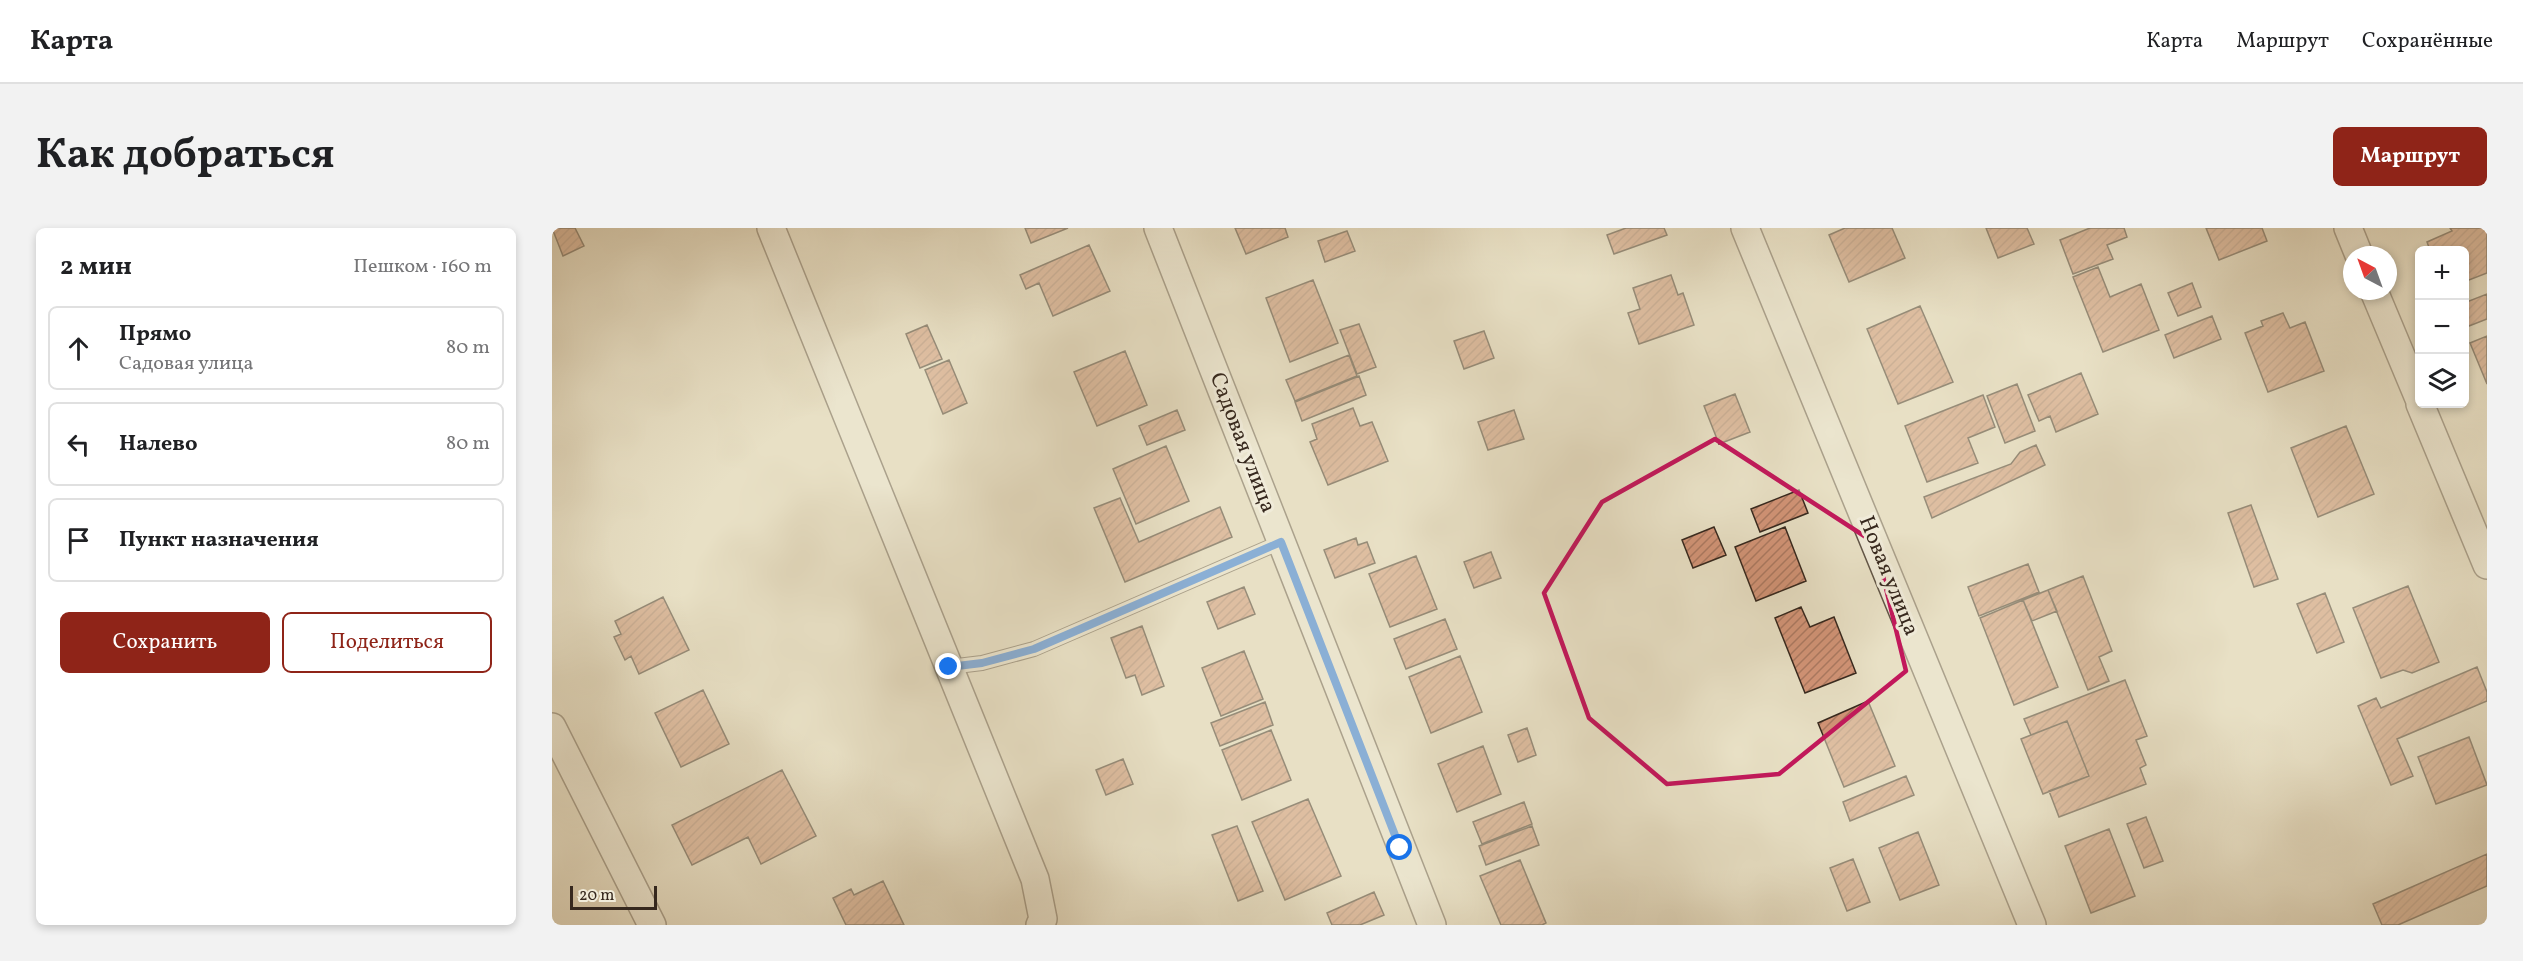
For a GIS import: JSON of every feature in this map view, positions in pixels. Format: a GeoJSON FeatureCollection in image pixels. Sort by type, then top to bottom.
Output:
{"type":"FeatureCollection","features":[{"type":"Feature","properties":{"kind":"street"},"geometry":{"type":"LineString","coordinates":[[771,228],[1035,879],[1043,919],[1040,925]]}},
{"type":"Feature","properties":{"kind":"street","name":"Садовая улица"},"geometry":{"type":"LineString","coordinates":[[1158,228],[1432,925]]}},
{"type":"Feature","properties":{"kind":"street","name":"Новая улица"},"geometry":{"type":"LineString","coordinates":[[1744,228],[2032,925]]}},
{"type":"Feature","properties":{"kind":"street"},"geometry":{"type":"LineString","coordinates":[[2348,228],[2355,246]]}},
{"type":"Feature","properties":{"kind":"street"},"geometry":{"type":"LineString","coordinates":[[2378,300],[2415,390]]}},
{"type":"Feature","properties":{"kind":"street"},"geometry":{"type":"LineString","coordinates":[[2422,408],[2487,565]]}},
{"type":"Feature","properties":{"kind":"street"},"geometry":{"type":"LineString","coordinates":[[552,727],[652,925]]}},
{"type":"Feature","properties":{"kind":"lane"},"geometry":{"type":"LineString","coordinates":[[949,667],[982,663],[1034,649],[1281,542]]}},
{"type":"Feature","properties":{"kind":"highlighted area"},"geometry":{"type":"Polygon","coordinates":[[[1715,439],[1875,543],[1906,671],[1779,774],[1667,784],[1589,718],[1544,593],[1602,502],[1715,439]]]}},
{"type":"Feature","properties":{"kind":"building"},"geometry":{"type":"Polygon","coordinates":[[[552,228],[575,228],[584,246],[563,256],[552,228]]]}},
{"type":"Feature","properties":{"kind":"building"},"geometry":{"type":"Polygon","coordinates":[[[1025,228],[1068,228],[1031,243],[1025,228]]]}},
{"type":"Feature","properties":{"kind":"building"},"geometry":{"type":"Polygon","coordinates":[[[1235,228],[1285,228],[1288,237],[1246,254],[1235,228]]]}},
{"type":"Feature","properties":{"kind":"building"},"geometry":{"type":"Polygon","coordinates":[[[1626,228],[1664,228],[1667,235],[1614,254],[1607,235],[1626,228]]]}},
{"type":"Feature","properties":{"kind":"building"},"geometry":{"type":"Polygon","coordinates":[[[1845,228],[1892,228],[1905,258],[1849,282],[1829,235],[1845,228]]]}},
{"type":"Feature","properties":{"kind":"building"},"geometry":{"type":"Polygon","coordinates":[[[1986,228],[2027,228],[2034,244],[1998,258],[1986,228]]]}},
{"type":"Feature","properties":{"kind":"building"},"geometry":{"type":"Polygon","coordinates":[[[2090,228],[2124,228],[2127,237],[2107,245],[2113,259],[2073,274],[2060,240],[2090,228]]]}},
{"type":"Feature","properties":{"kind":"building"},"geometry":{"type":"Polygon","coordinates":[[[2206,228],[2262,228],[2267,241],[2219,260],[2206,228]]]}},
{"type":"Feature","properties":{"kind":"building"},"geometry":{"type":"Polygon","coordinates":[[[2450,228],[2487,228],[2487,273],[2469,280],[2469,246],[2428,246],[2427,242],[2452,231],[2450,228]]]}},
{"type":"Feature","properties":{"kind":"building"},"geometry":{"type":"Polygon","coordinates":[[[1347,231],[1355,251],[1325,262],[1318,241],[1347,231]]]}},
{"type":"Feature","properties":{"kind":"building"},"geometry":{"type":"Polygon","coordinates":[[[1089,245],[1110,291],[1053,316],[1039,283],[1026,289],[1020,275],[1089,245]]]}},
{"type":"Feature","properties":{"kind":"building"},"geometry":{"type":"Polygon","coordinates":[[[2098,267],[2110,297],[2141,284],[2159,330],[2103,352],[2073,277],[2098,267]]]}},
{"type":"Feature","properties":{"kind":"building"},"geometry":{"type":"Polygon","coordinates":[[[1671,275],[1678,295],[1683,293],[1694,325],[1639,344],[1628,313],[1640,309],[1633,288],[1671,275]]]}},
{"type":"Feature","properties":{"kind":"building"},"geometry":{"type":"Polygon","coordinates":[[[1313,280],[1338,343],[1290,362],[1266,298],[1313,280]]]}},
{"type":"Feature","properties":{"kind":"building"},"geometry":{"type":"Polygon","coordinates":[[[2192,283],[2201,307],[2178,316],[2168,293],[2192,283]]]}},
{"type":"Feature","properties":{"kind":"building"},"geometry":{"type":"Polygon","coordinates":[[[2487,294],[2487,319],[2469,326],[2469,301],[2487,294]]]}},
{"type":"Feature","properties":{"kind":"building"},"geometry":{"type":"Polygon","coordinates":[[[1920,306],[1953,382],[1898,404],[1867,329],[1920,306]]]}},
{"type":"Feature","properties":{"kind":"building"},"geometry":{"type":"Polygon","coordinates":[[[2283,313],[2290,328],[2305,322],[2324,371],[2268,392],[2245,333],[2263,326],[2261,321],[2283,313]]]}},
{"type":"Feature","properties":{"kind":"building"},"geometry":{"type":"Polygon","coordinates":[[[2212,316],[2221,339],[2174,358],[2165,335],[2212,316]]]}},
{"type":"Feature","properties":{"kind":"building"},"geometry":{"type":"Polygon","coordinates":[[[1359,324],[1376,367],[1357,374],[1340,330],[1359,324]]]}},
{"type":"Feature","properties":{"kind":"building"},"geometry":{"type":"Polygon","coordinates":[[[927,325],[942,359],[920,368],[906,334],[927,325]]]}},
{"type":"Feature","properties":{"kind":"building"},"geometry":{"type":"Polygon","coordinates":[[[1484,331],[1494,358],[1464,369],[1454,341],[1484,331]]]}},
{"type":"Feature","properties":{"kind":"building"},"geometry":{"type":"Polygon","coordinates":[[[2487,336],[2487,384],[2470,343],[2487,336]]]}},
{"type":"Feature","properties":{"kind":"building"},"geometry":{"type":"Polygon","coordinates":[[[1125,351],[1147,405],[1097,426],[1074,372],[1125,351]]]}},
{"type":"Feature","properties":{"kind":"building"},"geometry":{"type":"Polygon","coordinates":[[[1349,355],[1357,376],[1295,401],[1286,380],[1349,355]]]}},
{"type":"Feature","properties":{"kind":"building"},"geometry":{"type":"Polygon","coordinates":[[[949,360],[967,403],[943,414],[925,370],[949,360]]]}},
{"type":"Feature","properties":{"kind":"building"},"geometry":{"type":"Polygon","coordinates":[[[2081,373],[2098,414],[2056,432],[2050,416],[2039,421],[2028,395],[2081,373]]]}},
{"type":"Feature","properties":{"kind":"building"},"geometry":{"type":"Polygon","coordinates":[[[1359,376],[1366,395],[1302,421],[1295,402],[1359,376]]]}},
{"type":"Feature","properties":{"kind":"building"},"geometry":{"type":"Polygon","coordinates":[[[2017,384],[2035,431],[2005,443],[1987,396],[2017,384]]]}},
{"type":"Feature","properties":{"kind":"building"},"geometry":{"type":"Polygon","coordinates":[[[1735,394],[1750,432],[1719,444],[1704,406],[1735,394]]]}},
{"type":"Feature","properties":{"kind":"building"},"geometry":{"type":"Polygon","coordinates":[[[1983,395],[1995,427],[1968,438],[1978,463],[1927,482],[1905,426],[1983,395]]]}},
{"type":"Feature","properties":{"kind":"building"},"geometry":{"type":"Polygon","coordinates":[[[1353,408],[1360,426],[1372,422],[1388,461],[1328,485],[1310,442],[1317,439],[1312,424],[1353,408]]]}},
{"type":"Feature","properties":{"kind":"building"},"geometry":{"type":"Polygon","coordinates":[[[1177,410],[1185,430],[1147,445],[1139,426],[1177,410]]]}},
{"type":"Feature","properties":{"kind":"building"},"geometry":{"type":"Polygon","coordinates":[[[1514,410],[1524,439],[1488,450],[1478,422],[1514,410]]]}},
{"type":"Feature","properties":{"kind":"building"},"geometry":{"type":"Polygon","coordinates":[[[2346,426],[2374,494],[2318,517],[2291,448],[2346,426]]]}},
{"type":"Feature","properties":{"kind":"building"},"geometry":{"type":"Polygon","coordinates":[[[2036,445],[2045,465],[1932,518],[1924,497],[2011,464],[2020,452],[2036,445]]]}},
{"type":"Feature","properties":{"kind":"building"},"geometry":{"type":"Polygon","coordinates":[[[1166,446],[1189,501],[1136,524],[1113,469],[1166,446]]]}},
{"type":"Feature","properties":{"kind":"building"},"geometry":{"type":"Polygon","coordinates":[[[1799,490],[1808,513],[1760,532],[1751,509],[1799,490]]]}},
{"type":"Feature","properties":{"kind":"building"},"geometry":{"type":"Polygon","coordinates":[[[1120,498],[1139,542],[1220,507],[1232,537],[1125,582],[1094,508],[1120,498]]]}},
{"type":"Feature","properties":{"kind":"building"},"geometry":{"type":"Polygon","coordinates":[[[2251,505],[2278,579],[2254,587],[2228,513],[2251,505]]]}},
{"type":"Feature","properties":{"kind":"building"},"geometry":{"type":"Polygon","coordinates":[[[1714,527],[1726,555],[1693,568],[1682,540],[1714,527]]]}},
{"type":"Feature","properties":{"kind":"building"},"geometry":{"type":"Polygon","coordinates":[[[1785,527],[1806,581],[1756,601],[1735,547],[1785,527]]]}},
{"type":"Feature","properties":{"kind":"building"},"geometry":{"type":"Polygon","coordinates":[[[1356,538],[1358,545],[1367,542],[1375,563],[1335,578],[1324,550],[1356,538]]]}},
{"type":"Feature","properties":{"kind":"building"},"geometry":{"type":"Polygon","coordinates":[[[1491,552],[1501,578],[1474,588],[1464,562],[1491,552]]]}},
{"type":"Feature","properties":{"kind":"building"},"geometry":{"type":"Polygon","coordinates":[[[1416,556],[1437,609],[1390,627],[1369,574],[1416,556]]]}},
{"type":"Feature","properties":{"kind":"building"},"geometry":{"type":"Polygon","coordinates":[[[2028,564],[2039,592],[1979,616],[1968,587],[2028,564]]]}},
{"type":"Feature","properties":{"kind":"building"},"geometry":{"type":"Polygon","coordinates":[[[2083,576],[2112,651],[2099,657],[2109,681],[2088,690],[2048,590],[2083,576]]]}},
{"type":"Feature","properties":{"kind":"building"},"geometry":{"type":"Polygon","coordinates":[[[2408,586],[2439,662],[2412,673],[2403,670],[2381,678],[2353,608],[2408,586]]]}},
{"type":"Feature","properties":{"kind":"building"},"geometry":{"type":"Polygon","coordinates":[[[1244,587],[1255,614],[1218,629],[1207,602],[1244,587]]]}},
{"type":"Feature","properties":{"kind":"building"},"geometry":{"type":"Polygon","coordinates":[[[2048,590],[2057,611],[2032,621],[2023,600],[2048,590]]]}},
{"type":"Feature","properties":{"kind":"building"},"geometry":{"type":"Polygon","coordinates":[[[2325,593],[2344,642],[2317,653],[2297,604],[2325,593]]]}},
{"type":"Feature","properties":{"kind":"building"},"geometry":{"type":"Polygon","coordinates":[[[663,597],[689,650],[639,674],[631,656],[625,660],[614,637],[621,634],[615,621],[663,597]]]}},
{"type":"Feature","properties":{"kind":"building"},"geometry":{"type":"Polygon","coordinates":[[[2023,600],[2058,687],[2014,705],[1980,618],[2023,600]]]}},
{"type":"Feature","properties":{"kind":"building"},"geometry":{"type":"Polygon","coordinates":[[[1801,607],[1810,627],[1834,617],[1856,673],[1805,693],[1775,618],[1801,607]]]}},
{"type":"Feature","properties":{"kind":"building"},"geometry":{"type":"Polygon","coordinates":[[[1445,619],[1457,649],[1406,669],[1394,639],[1445,619]]]}},
{"type":"Feature","properties":{"kind":"building"},"geometry":{"type":"Polygon","coordinates":[[[1142,626],[1164,686],[1142,695],[1135,675],[1126,678],[1111,638],[1142,626]]]}},
{"type":"Feature","properties":{"kind":"building"},"geometry":{"type":"Polygon","coordinates":[[[1244,651],[1263,699],[1221,716],[1202,668],[1244,651]]]}},
{"type":"Feature","properties":{"kind":"building"},"geometry":{"type":"Polygon","coordinates":[[[1460,656],[1482,712],[1431,733],[1409,677],[1460,656]]]}},
{"type":"Feature","properties":{"kind":"building"},"geometry":{"type":"Polygon","coordinates":[[[2477,667],[2487,692],[2487,701],[2397,739],[2413,776],[2391,785],[2358,706],[2376,698],[2381,708],[2477,667]]]}},
{"type":"Feature","properties":{"kind":"building"},"geometry":{"type":"Polygon","coordinates":[[[2125,680],[2147,736],[2136,740],[2146,765],[2140,768],[2146,784],[2059,817],[2049,791],[2089,776],[2067,721],[2031,735],[2024,719],[2125,680]]]}},
{"type":"Feature","properties":{"kind":"building"},"geometry":{"type":"Polygon","coordinates":[[[703,690],[729,744],[681,767],[655,713],[703,690]]]}},
{"type":"Feature","properties":{"kind":"building"},"geometry":{"type":"Polygon","coordinates":[[[1868,701],[1895,766],[1844,787],[1818,723],[1868,701]]]}},
{"type":"Feature","properties":{"kind":"building"},"geometry":{"type":"Polygon","coordinates":[[[1265,702],[1273,725],[1220,746],[1211,723],[1265,702]]]}},
{"type":"Feature","properties":{"kind":"building"},"geometry":{"type":"Polygon","coordinates":[[[2067,721],[2089,776],[2043,794],[2021,739],[2067,721]]]}},
{"type":"Feature","properties":{"kind":"building"},"geometry":{"type":"Polygon","coordinates":[[[1527,728],[1536,755],[1518,762],[1508,735],[1527,728]]]}},
{"type":"Feature","properties":{"kind":"building"},"geometry":{"type":"Polygon","coordinates":[[[1271,730],[1291,780],[1242,800],[1222,750],[1271,730]]]}},
{"type":"Feature","properties":{"kind":"building"},"geometry":{"type":"Polygon","coordinates":[[[2469,737],[2487,785],[2436,804],[2418,757],[2469,737]]]}},
{"type":"Feature","properties":{"kind":"building"},"geometry":{"type":"Polygon","coordinates":[[[1483,746],[1501,794],[1457,812],[1438,764],[1483,746]]]}},
{"type":"Feature","properties":{"kind":"building"},"geometry":{"type":"Polygon","coordinates":[[[1123,759],[1133,784],[1106,795],[1096,770],[1123,759]]]}},
{"type":"Feature","properties":{"kind":"building"},"geometry":{"type":"Polygon","coordinates":[[[782,770],[816,836],[761,864],[748,837],[692,865],[672,825],[782,770]]]}},
{"type":"Feature","properties":{"kind":"building"},"geometry":{"type":"Polygon","coordinates":[[[1906,776],[1914,795],[1850,821],[1843,802],[1906,776]]]}},
{"type":"Feature","properties":{"kind":"building"},"geometry":{"type":"Polygon","coordinates":[[[1308,799],[1341,876],[1285,900],[1252,822],[1308,799]]]}},
{"type":"Feature","properties":{"kind":"building"},"geometry":{"type":"Polygon","coordinates":[[[1524,802],[1532,824],[1482,844],[1473,822],[1524,802]]]}},
{"type":"Feature","properties":{"kind":"building"},"geometry":{"type":"Polygon","coordinates":[[[2146,817],[2163,861],[2144,868],[2127,824],[2146,817]]]}},
{"type":"Feature","properties":{"kind":"building"},"geometry":{"type":"Polygon","coordinates":[[[1237,826],[1263,891],[1238,901],[1212,835],[1237,826]]]}},
{"type":"Feature","properties":{"kind":"building"},"geometry":{"type":"Polygon","coordinates":[[[1532,826],[1539,845],[1486,865],[1479,846],[1532,826]]]}},
{"type":"Feature","properties":{"kind":"building"},"geometry":{"type":"Polygon","coordinates":[[[2109,829],[2135,896],[2091,913],[2065,846],[2109,829]]]}},
{"type":"Feature","properties":{"kind":"building"},"geometry":{"type":"Polygon","coordinates":[[[1918,832],[1939,885],[1900,900],[1879,848],[1918,832]]]}},
{"type":"Feature","properties":{"kind":"building"},"geometry":{"type":"Polygon","coordinates":[[[2487,854],[2487,886],[2398,925],[2382,925],[2373,904],[2487,854]]]}},
{"type":"Feature","properties":{"kind":"building"},"geometry":{"type":"Polygon","coordinates":[[[1853,859],[1870,902],[1847,911],[1830,868],[1853,859]]]}},
{"type":"Feature","properties":{"kind":"building"},"geometry":{"type":"Polygon","coordinates":[[[1520,860],[1546,923],[1542,925],[1501,925],[1480,876],[1520,860]]]}},
{"type":"Feature","properties":{"kind":"building"},"geometry":{"type":"Polygon","coordinates":[[[883,881],[904,925],[846,925],[833,898],[851,889],[854,895],[883,881]]]}},
{"type":"Feature","properties":{"kind":"building"},"geometry":{"type":"Polygon","coordinates":[[[1374,892],[1384,915],[1360,925],[1332,925],[1327,913],[1374,892]]]}},
{"type":"Feature","properties":{"kind":"route"},"geometry":{"type":"LineString","coordinates":[[949,667],[982,663],[1034,649],[1281,542],[1400,848]]}}]}
